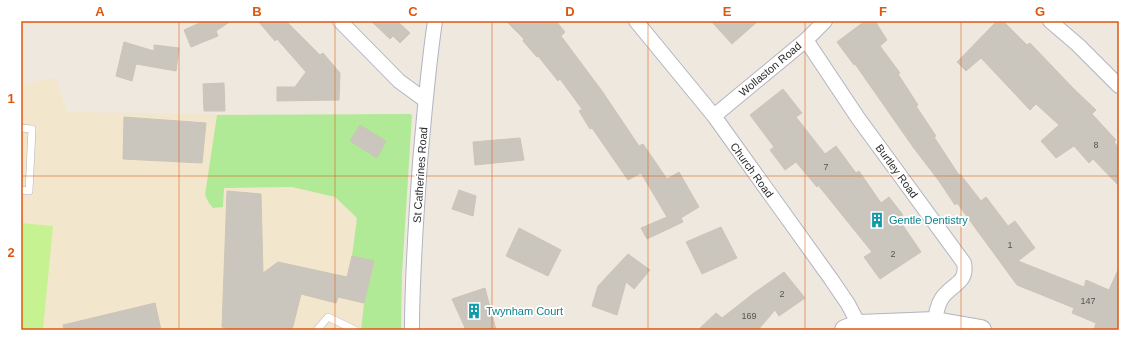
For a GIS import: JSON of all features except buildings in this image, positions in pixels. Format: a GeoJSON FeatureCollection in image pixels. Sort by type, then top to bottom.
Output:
{"type":"FeatureCollection","features":[{"type":"Feature","properties":{"kind":"main road"},"geometry":{"type":"LineString","coordinates":[[852,328],[935,322],[981,330]]}},
{"type":"Feature","properties":{"kind":"street"},"geometry":{"type":"LineString","coordinates":[[340,21],[399,81],[425,100]]}},
{"type":"Feature","properties":{"kind":"street","name":"St Catherines Road"},"geometry":{"type":"LineString","coordinates":[[412,330],[416,212],[425,100],[435,21]]}},
{"type":"Feature","properties":{"kind":"street","name":"Church Road"},"geometry":{"type":"LineString","coordinates":[[636,21],[714,116],[831,279],[848,304],[852,328]]}},
{"type":"Feature","properties":{"kind":"street","name":"Wollaston Road"},"geometry":{"type":"LineString","coordinates":[[714,116],[806,40],[825,21]]}},
{"type":"Feature","properties":{"kind":"street"},"geometry":{"type":"LineString","coordinates":[[1050,21],[1078,45],[1119,86]]}},
{"type":"Feature","properties":{"kind":"street","name":"Burtley Road"},"geometry":{"type":"LineString","coordinates":[[806,40],[858,118],[964,263],[966,271],[963,279],[941,299],[937,308],[935,322]]}},
{"type":"Feature","properties":{"kind":"lane"},"geometry":{"type":"LineString","coordinates":[[21,128],[32,128],[29,191],[21,190]]}},
{"type":"Feature","properties":{"kind":"lane"},"geometry":{"type":"LineString","coordinates":[[317,330],[328,317],[355,330]]}},
{"type":"Feature","properties":{"kind":"shaded area"},"geometry":{"type":"Polygon","coordinates":[[[56,78],[67,112],[334,116],[402,274],[401,330],[21,330],[21,85],[56,78]]]}},
{"type":"Feature","properties":{"kind":"green space"},"geometry":{"type":"Polygon","coordinates":[[[217,115],[412,115],[402,274],[401,330],[361,330],[364,303],[374,262],[352,256],[357,218],[335,197],[292,187],[224,188],[223,207],[213,208],[205,195],[217,115]]]}},
{"type":"Feature","properties":{"kind":"green space"},"geometry":{"type":"Polygon","coordinates":[[[21,223],[53,226],[43,330],[21,330],[21,223]]]}},
{"type":"Feature","properties":{"kind":"place","name":"Gentle Dentistry"},"geometry":{"type":"Point","coordinates":[877,220]}},
{"type":"Feature","properties":{"kind":"place","name":"Twynham Court"},"geometry":{"type":"Point","coordinates":[474,311]}}]}
